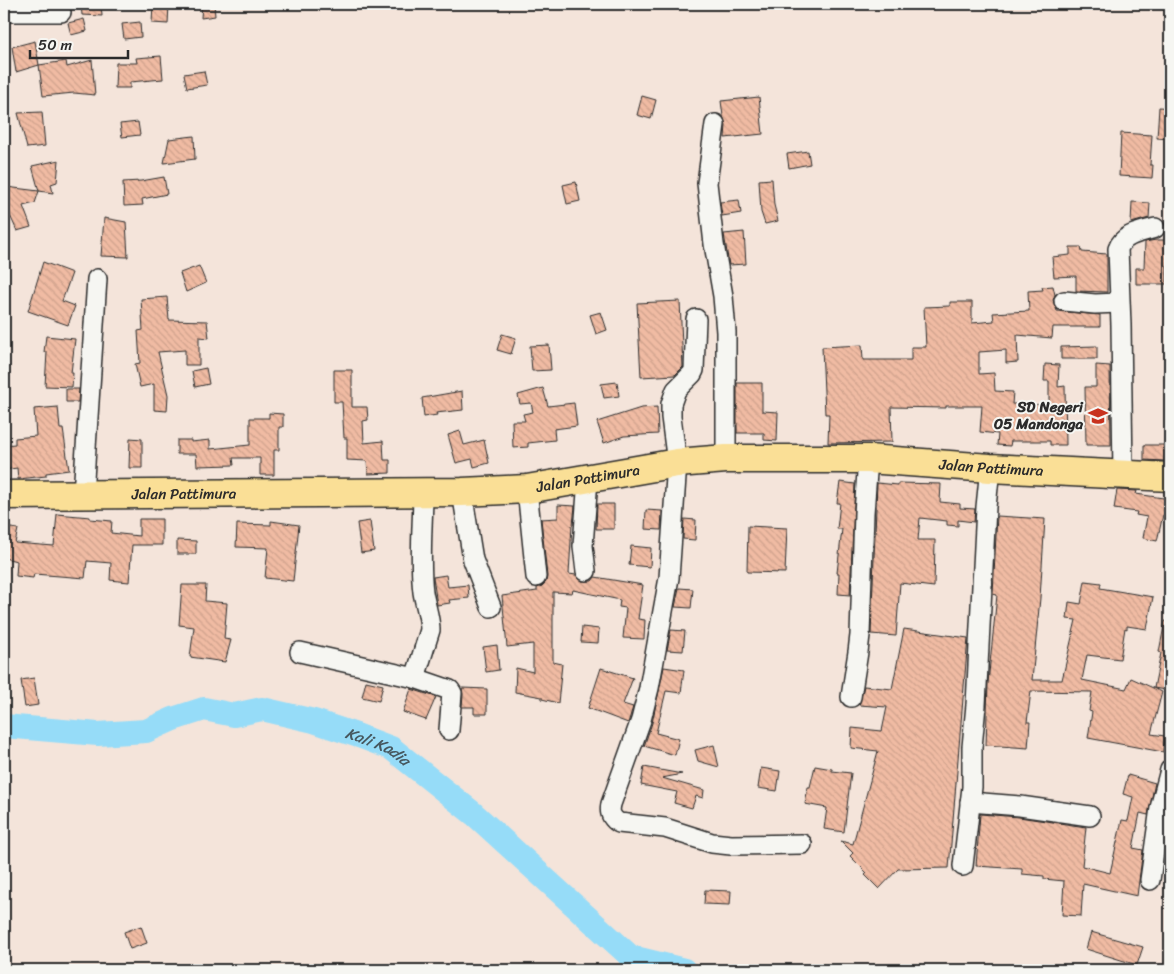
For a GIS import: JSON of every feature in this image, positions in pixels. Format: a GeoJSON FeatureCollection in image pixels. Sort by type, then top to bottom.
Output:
{"type":"FeatureCollection","features":[{"type":"Feature","properties":{"kind":"highway","name":"Jalan Pattimura"},"geometry":{"type":"LineString","coordinates":[[4,495],[462,492],[527,489],[677,463],[726,459],[868,458],[990,468],[1170,477]]}},
{"type":"Feature","properties":{"kind":"street"},"geometry":{"type":"LineString","coordinates":[[4,12],[61,12]]}},
{"type":"Feature","properties":{"kind":"street"},"geometry":{"type":"LineString","coordinates":[[714,124],[707,183],[714,244],[723,296],[726,332],[726,459]]}},
{"type":"Feature","properties":{"kind":"street"},"geometry":{"type":"LineString","coordinates":[[1123,475],[1118,249],[1128,236],[1155,228]]}},
{"type":"Feature","properties":{"kind":"street"},"geometry":{"type":"LineString","coordinates":[[83,494],[97,279]]}},
{"type":"Feature","properties":{"kind":"street"},"geometry":{"type":"LineString","coordinates":[[1064,301],[1095,304],[1119,303]]}},
{"type":"Feature","properties":{"kind":"street"},"geometry":{"type":"LineString","coordinates":[[696,319],[694,370],[676,390],[671,404],[677,463],[669,578],[649,688],[641,720],[611,804],[610,814],[619,823],[665,828],[712,843],[731,845],[802,844]]}},
{"type":"Feature","properties":{"kind":"street"},"geometry":{"type":"LineString","coordinates":[[850,697],[858,652],[868,458]]}},
{"type":"Feature","properties":{"kind":"street"},"geometry":{"type":"LineString","coordinates":[[963,866],[970,802],[984,526],[990,468]]}},
{"type":"Feature","properties":{"kind":"street"},"geometry":{"type":"LineString","coordinates":[[586,570],[583,546],[588,479]]}},
{"type":"Feature","properties":{"kind":"street"},"geometry":{"type":"LineString","coordinates":[[527,489],[536,577]]}},
{"type":"Feature","properties":{"kind":"street"},"geometry":{"type":"LineString","coordinates":[[415,678],[430,630],[423,592],[422,574],[423,491]]}},
{"type":"Feature","properties":{"kind":"street"},"geometry":{"type":"LineString","coordinates":[[462,492],[473,560],[490,607]]}},
{"type":"Feature","properties":{"kind":"street"},"geometry":{"type":"LineString","coordinates":[[300,652],[415,678],[450,690],[452,693],[449,730]]}},
{"type":"Feature","properties":{"kind":"street"},"geometry":{"type":"LineString","coordinates":[[1150,880],[1160,808],[1170,770]]}},
{"type":"Feature","properties":{"kind":"street"},"geometry":{"type":"LineString","coordinates":[[970,802],[1020,806],[1090,816]]}},
{"type":"Feature","properties":{"kind":"building"},"geometry":{"type":"Polygon","coordinates":[[[81,4],[101,4],[102,16],[82,15],[81,4]]]}},
{"type":"Feature","properties":{"kind":"building"},"geometry":{"type":"Polygon","coordinates":[[[153,4],[169,4],[168,24],[152,23],[153,4]]]}},
{"type":"Feature","properties":{"kind":"building"},"geometry":{"type":"Polygon","coordinates":[[[202,4],[214,4],[215,16],[201,18],[202,4]]]}},
{"type":"Feature","properties":{"kind":"building"},"geometry":{"type":"Polygon","coordinates":[[[84,19],[87,31],[71,35],[68,23],[84,19]]]}},
{"type":"Feature","properties":{"kind":"building"},"geometry":{"type":"Polygon","coordinates":[[[140,22],[141,37],[124,39],[122,24],[140,22]]]}},
{"type":"Feature","properties":{"kind":"building"},"geometry":{"type":"Polygon","coordinates":[[[35,41],[39,65],[16,72],[12,47],[35,41]]]}},
{"type":"Feature","properties":{"kind":"building"},"geometry":{"type":"Polygon","coordinates":[[[161,56],[163,79],[130,82],[130,88],[115,88],[116,63],[137,63],[136,58],[161,56]]]}},
{"type":"Feature","properties":{"kind":"building"},"geometry":{"type":"Polygon","coordinates":[[[92,60],[95,95],[74,93],[43,96],[39,65],[66,61],[67,67],[92,60]]]}},
{"type":"Feature","properties":{"kind":"building"},"geometry":{"type":"Polygon","coordinates":[[[204,71],[207,85],[187,88],[184,74],[204,71]]]}},
{"type":"Feature","properties":{"kind":"building"},"geometry":{"type":"Polygon","coordinates":[[[642,96],[656,100],[651,119],[637,115],[642,96]]]}},
{"type":"Feature","properties":{"kind":"building"},"geometry":{"type":"Polygon","coordinates":[[[759,97],[763,134],[725,138],[726,125],[721,101],[759,97]]]}},
{"type":"Feature","properties":{"kind":"building"},"geometry":{"type":"Polygon","coordinates":[[[1159,107],[1170,108],[1170,139],[1157,138],[1159,107]]]}},
{"type":"Feature","properties":{"kind":"building"},"geometry":{"type":"Polygon","coordinates":[[[42,112],[45,146],[27,148],[18,113],[42,112]]]}},
{"type":"Feature","properties":{"kind":"building"},"geometry":{"type":"Polygon","coordinates":[[[138,122],[140,135],[122,137],[120,124],[138,122]]]}},
{"type":"Feature","properties":{"kind":"building"},"geometry":{"type":"Polygon","coordinates":[[[1121,133],[1152,135],[1150,165],[1153,165],[1152,178],[1119,176],[1121,133]]]}},
{"type":"Feature","properties":{"kind":"building"},"geometry":{"type":"Polygon","coordinates":[[[194,136],[195,159],[164,163],[169,139],[194,136]]]}},
{"type":"Feature","properties":{"kind":"building"},"geometry":{"type":"Polygon","coordinates":[[[808,151],[810,164],[789,168],[787,154],[808,151]]]}},
{"type":"Feature","properties":{"kind":"building"},"geometry":{"type":"Polygon","coordinates":[[[59,160],[57,182],[51,184],[53,193],[39,191],[32,166],[59,160]]]}},
{"type":"Feature","properties":{"kind":"building"},"geometry":{"type":"Polygon","coordinates":[[[164,177],[167,194],[142,199],[143,205],[124,206],[123,182],[164,177]]]}},
{"type":"Feature","properties":{"kind":"building"},"geometry":{"type":"Polygon","coordinates":[[[772,179],[774,205],[778,221],[765,224],[761,212],[759,180],[772,179]]]}},
{"type":"Feature","properties":{"kind":"building"},"geometry":{"type":"Polygon","coordinates":[[[576,182],[580,201],[567,204],[563,185],[576,182]]]}},
{"type":"Feature","properties":{"kind":"building"},"geometry":{"type":"Polygon","coordinates":[[[6,187],[39,191],[35,203],[23,206],[31,227],[17,231],[8,211],[6,187]]]}},
{"type":"Feature","properties":{"kind":"building"},"geometry":{"type":"Polygon","coordinates":[[[739,200],[741,213],[722,216],[720,202],[739,200]]]}},
{"type":"Feature","properties":{"kind":"building"},"geometry":{"type":"Polygon","coordinates":[[[1132,202],[1150,203],[1149,218],[1131,223],[1132,202]]]}},
{"type":"Feature","properties":{"kind":"building"},"geometry":{"type":"Polygon","coordinates":[[[104,218],[126,222],[128,257],[101,256],[104,218]]]}},
{"type":"Feature","properties":{"kind":"building"},"geometry":{"type":"Polygon","coordinates":[[[744,232],[746,264],[729,265],[724,234],[744,232]]]}},
{"type":"Feature","properties":{"kind":"building"},"geometry":{"type":"Polygon","coordinates":[[[1170,240],[1170,262],[1167,261],[1167,284],[1136,284],[1136,268],[1144,268],[1145,242],[1170,240]]]}},
{"type":"Feature","properties":{"kind":"building"},"geometry":{"type":"Polygon","coordinates":[[[1070,247],[1081,247],[1082,252],[1107,254],[1107,292],[1076,291],[1076,276],[1054,277],[1052,257],[1070,255],[1070,247]]]}},
{"type":"Feature","properties":{"kind":"building"},"geometry":{"type":"Polygon","coordinates":[[[43,262],[72,273],[62,301],[75,306],[68,325],[28,311],[43,262]]]}},
{"type":"Feature","properties":{"kind":"building"},"geometry":{"type":"Polygon","coordinates":[[[199,266],[206,283],[186,292],[180,273],[199,266]]]}},
{"type":"Feature","properties":{"kind":"building"},"geometry":{"type":"Polygon","coordinates":[[[1053,286],[1055,295],[1053,300],[1057,311],[1100,315],[1100,327],[1053,327],[1052,338],[1017,335],[1018,362],[1006,363],[1006,350],[979,352],[979,374],[994,373],[995,391],[1013,392],[1012,404],[1049,405],[1049,381],[1044,381],[1045,364],[1059,365],[1058,387],[1065,386],[1066,445],[1050,445],[1050,441],[1011,441],[1010,446],[997,445],[998,434],[980,432],[982,406],[946,406],[946,408],[891,407],[892,442],[828,443],[829,414],[825,414],[822,347],[862,345],[863,360],[911,360],[911,347],[926,347],[924,307],[950,306],[950,302],[972,302],[972,323],[994,321],[993,313],[1029,311],[1028,291],[1043,290],[1042,287],[1053,286]]]}},
{"type":"Feature","properties":{"kind":"building"},"geometry":{"type":"Polygon","coordinates":[[[167,297],[169,320],[207,321],[209,338],[199,337],[199,365],[185,365],[185,350],[158,352],[168,395],[167,411],[154,410],[154,384],[140,387],[135,364],[140,363],[138,331],[143,330],[141,299],[167,297]]]}},
{"type":"Feature","properties":{"kind":"building"},"geometry":{"type":"Polygon","coordinates":[[[680,301],[683,367],[675,375],[641,377],[637,303],[680,301]]]}},
{"type":"Feature","properties":{"kind":"building"},"geometry":{"type":"Polygon","coordinates":[[[601,312],[607,330],[596,334],[590,315],[601,312]]]}},
{"type":"Feature","properties":{"kind":"building"},"geometry":{"type":"Polygon","coordinates":[[[502,334],[516,338],[511,354],[497,350],[502,334]]]}},
{"type":"Feature","properties":{"kind":"building"},"geometry":{"type":"Polygon","coordinates":[[[46,336],[75,339],[71,373],[73,373],[72,387],[45,386],[47,352],[44,352],[46,336]]]}},
{"type":"Feature","properties":{"kind":"building"},"geometry":{"type":"Polygon","coordinates":[[[549,345],[551,370],[532,371],[530,346],[549,345]]]}},
{"type":"Feature","properties":{"kind":"building"},"geometry":{"type":"Polygon","coordinates":[[[1097,346],[1097,359],[1061,359],[1061,347],[1097,346]]]}},
{"type":"Feature","properties":{"kind":"building","name":"SD Negeri 05 Mandonga"},"geometry":{"type":"Polygon","coordinates":[[[1096,365],[1110,366],[1111,445],[1086,445],[1085,387],[1096,387],[1096,365]]]}},
{"type":"Feature","properties":{"kind":"building"},"geometry":{"type":"Polygon","coordinates":[[[206,368],[209,384],[195,387],[192,371],[206,368]]]}},
{"type":"Feature","properties":{"kind":"building"},"geometry":{"type":"Polygon","coordinates":[[[334,370],[352,370],[352,407],[367,407],[368,420],[363,421],[364,443],[383,441],[384,460],[390,460],[390,473],[368,474],[367,461],[347,460],[347,438],[344,438],[342,402],[334,402],[334,370]]]}},
{"type":"Feature","properties":{"kind":"building"},"geometry":{"type":"Polygon","coordinates":[[[617,382],[619,396],[604,398],[601,384],[617,382]]]}},
{"type":"Feature","properties":{"kind":"building"},"geometry":{"type":"Polygon","coordinates":[[[737,383],[762,383],[762,411],[778,412],[777,441],[764,440],[764,433],[737,433],[737,383]]]}},
{"type":"Feature","properties":{"kind":"building"},"geometry":{"type":"Polygon","coordinates":[[[543,388],[548,406],[574,403],[577,426],[554,429],[555,440],[528,443],[528,447],[513,448],[512,421],[525,421],[523,414],[533,412],[531,403],[520,404],[518,395],[543,388]]]}},
{"type":"Feature","properties":{"kind":"building"},"geometry":{"type":"Polygon","coordinates":[[[66,389],[79,389],[78,402],[66,402],[66,389]]]}},
{"type":"Feature","properties":{"kind":"building"},"geometry":{"type":"Polygon","coordinates":[[[462,391],[463,410],[436,413],[437,415],[424,417],[422,398],[462,391]]]}},
{"type":"Feature","properties":{"kind":"building"},"geometry":{"type":"Polygon","coordinates":[[[58,407],[60,429],[63,429],[69,470],[46,473],[46,476],[18,479],[17,468],[4,470],[4,445],[15,444],[15,438],[36,436],[34,409],[58,407]]]}},
{"type":"Feature","properties":{"kind":"building"},"geometry":{"type":"Polygon","coordinates":[[[657,407],[658,434],[624,436],[604,443],[597,422],[641,408],[657,407]]]}},
{"type":"Feature","properties":{"kind":"building"},"geometry":{"type":"Polygon","coordinates":[[[269,413],[283,414],[283,427],[279,427],[279,450],[274,450],[274,475],[260,475],[260,458],[233,458],[234,465],[197,466],[196,454],[177,454],[177,440],[191,440],[191,442],[210,440],[210,449],[250,445],[250,418],[269,418],[269,413]]]}},
{"type":"Feature","properties":{"kind":"building"},"geometry":{"type":"Polygon","coordinates":[[[460,431],[464,445],[484,440],[489,463],[474,467],[472,459],[456,463],[448,435],[460,431]]]}},
{"type":"Feature","properties":{"kind":"building"},"geometry":{"type":"Polygon","coordinates":[[[130,438],[142,439],[142,468],[129,468],[130,438]]]}},
{"type":"Feature","properties":{"kind":"building"},"geometry":{"type":"Polygon","coordinates":[[[1144,445],[1165,445],[1165,461],[1144,460],[1144,445]]]}},
{"type":"Feature","properties":{"kind":"building"},"geometry":{"type":"Polygon","coordinates":[[[840,482],[855,484],[850,595],[838,594],[839,573],[837,573],[842,529],[837,529],[840,503],[837,503],[840,482]]]}},
{"type":"Feature","properties":{"kind":"building"},"geometry":{"type":"Polygon","coordinates":[[[877,483],[898,485],[898,483],[941,484],[940,502],[960,504],[960,508],[975,509],[974,522],[958,520],[958,526],[947,525],[947,521],[920,518],[918,540],[935,540],[934,587],[900,583],[896,636],[871,634],[877,483]]]}},
{"type":"Feature","properties":{"kind":"building"},"geometry":{"type":"Polygon","coordinates":[[[1117,490],[1137,491],[1136,494],[1170,499],[1170,516],[1163,515],[1157,541],[1143,538],[1147,517],[1136,515],[1137,512],[1114,509],[1117,490]]]}},
{"type":"Feature","properties":{"kind":"building"},"geometry":{"type":"Polygon","coordinates":[[[597,504],[614,504],[614,529],[596,529],[597,504]]]}},
{"type":"Feature","properties":{"kind":"building"},"geometry":{"type":"Polygon","coordinates":[[[558,505],[575,506],[569,574],[576,575],[582,581],[592,581],[595,577],[643,585],[638,619],[645,620],[644,639],[623,638],[626,608],[619,607],[620,600],[573,590],[572,593],[553,592],[553,662],[562,664],[558,703],[542,699],[542,697],[515,692],[516,668],[533,672],[533,644],[507,647],[502,596],[537,591],[537,588],[546,582],[541,519],[558,518],[558,505]]]}},
{"type":"Feature","properties":{"kind":"building"},"geometry":{"type":"Polygon","coordinates":[[[646,510],[662,511],[661,530],[645,529],[646,510]]]}},
{"type":"Feature","properties":{"kind":"building"},"geometry":{"type":"Polygon","coordinates":[[[57,514],[112,521],[111,533],[139,536],[139,519],[162,519],[162,545],[132,545],[129,582],[110,580],[111,563],[87,561],[85,578],[34,574],[33,578],[16,576],[17,561],[4,558],[4,527],[18,529],[15,543],[54,546],[57,514]]]}},
{"type":"Feature","properties":{"kind":"building"},"geometry":{"type":"Polygon","coordinates":[[[997,516],[1045,519],[1032,680],[1062,680],[1076,620],[1067,619],[1069,602],[1081,604],[1085,581],[1101,583],[1100,588],[1153,597],[1147,629],[1127,626],[1127,629],[1125,628],[1120,659],[1087,655],[1082,680],[1126,689],[1131,678],[1162,692],[1151,734],[1165,736],[1163,752],[1088,738],[1092,712],[1089,711],[1092,692],[1031,691],[1027,722],[1030,722],[1028,748],[986,745],[988,683],[997,595],[993,594],[997,516]]]}},
{"type":"Feature","properties":{"kind":"building"},"geometry":{"type":"Polygon","coordinates":[[[684,519],[696,520],[695,540],[683,539],[684,519]]]}},
{"type":"Feature","properties":{"kind":"building"},"geometry":{"type":"Polygon","coordinates":[[[271,521],[299,525],[293,581],[265,578],[268,548],[236,547],[237,524],[271,525],[271,521]]]}},
{"type":"Feature","properties":{"kind":"building"},"geometry":{"type":"Polygon","coordinates":[[[370,521],[374,551],[361,553],[357,523],[370,521]]]}},
{"type":"Feature","properties":{"kind":"building"},"geometry":{"type":"Polygon","coordinates":[[[748,526],[787,528],[785,573],[747,572],[748,526]]]}},
{"type":"Feature","properties":{"kind":"building"},"geometry":{"type":"Polygon","coordinates":[[[177,540],[196,541],[196,554],[177,554],[177,540]]]}},
{"type":"Feature","properties":{"kind":"building"},"geometry":{"type":"Polygon","coordinates":[[[631,546],[651,548],[650,567],[629,565],[631,546]]]}},
{"type":"Feature","properties":{"kind":"building"},"geometry":{"type":"Polygon","coordinates":[[[446,575],[448,587],[468,585],[469,598],[449,600],[450,603],[437,605],[433,577],[446,575]]]}},
{"type":"Feature","properties":{"kind":"building"},"geometry":{"type":"Polygon","coordinates":[[[182,585],[206,585],[205,601],[227,603],[224,639],[231,640],[225,662],[190,657],[194,627],[179,625],[182,585]]]}},
{"type":"Feature","properties":{"kind":"building"},"geometry":{"type":"Polygon","coordinates":[[[679,588],[693,589],[691,608],[675,607],[679,588]]]}},
{"type":"Feature","properties":{"kind":"building"},"geometry":{"type":"Polygon","coordinates":[[[1165,621],[1170,622],[1170,691],[1154,688],[1165,621]]]}},
{"type":"Feature","properties":{"kind":"building"},"geometry":{"type":"Polygon","coordinates":[[[582,627],[599,629],[598,643],[581,642],[582,627]]]}},
{"type":"Feature","properties":{"kind":"building"},"geometry":{"type":"Polygon","coordinates":[[[904,629],[968,638],[949,868],[898,869],[879,889],[865,875],[867,873],[850,856],[853,853],[841,841],[853,844],[878,751],[851,748],[852,728],[882,731],[887,707],[859,705],[864,686],[892,689],[904,629]]]}},
{"type":"Feature","properties":{"kind":"building"},"geometry":{"type":"Polygon","coordinates":[[[671,630],[685,631],[683,651],[667,650],[671,630]]]}},
{"type":"Feature","properties":{"kind":"building"},"geometry":{"type":"Polygon","coordinates":[[[497,645],[499,670],[486,672],[483,647],[497,645]]]}},
{"type":"Feature","properties":{"kind":"building"},"geometry":{"type":"Polygon","coordinates":[[[664,667],[684,670],[681,693],[666,691],[656,733],[679,739],[675,755],[644,746],[652,723],[664,667]]]}},
{"type":"Feature","properties":{"kind":"building"},"geometry":{"type":"Polygon","coordinates":[[[601,668],[633,678],[623,704],[633,707],[628,723],[588,708],[601,668]]]}},
{"type":"Feature","properties":{"kind":"building"},"geometry":{"type":"Polygon","coordinates":[[[34,678],[38,705],[25,707],[21,680],[34,678]]]}},
{"type":"Feature","properties":{"kind":"building"},"geometry":{"type":"Polygon","coordinates":[[[366,681],[383,685],[379,701],[362,697],[366,681]]]}},
{"type":"Feature","properties":{"kind":"building"},"geometry":{"type":"Polygon","coordinates":[[[462,688],[487,689],[487,714],[474,714],[474,707],[462,707],[462,688]]]}},
{"type":"Feature","properties":{"kind":"building"},"geometry":{"type":"Polygon","coordinates":[[[411,689],[436,697],[426,720],[403,712],[411,689]]]}},
{"type":"Feature","properties":{"kind":"building"},"geometry":{"type":"Polygon","coordinates":[[[714,745],[719,767],[698,761],[695,750],[714,745]]]}},
{"type":"Feature","properties":{"kind":"building"},"geometry":{"type":"Polygon","coordinates":[[[815,766],[832,769],[832,771],[851,773],[844,832],[824,829],[827,808],[805,804],[815,766]]]}},
{"type":"Feature","properties":{"kind":"building"},"geometry":{"type":"Polygon","coordinates":[[[644,767],[682,774],[662,778],[704,790],[703,798],[696,796],[692,808],[674,803],[677,792],[641,785],[644,767]]]}},
{"type":"Feature","properties":{"kind":"building"},"geometry":{"type":"Polygon","coordinates":[[[761,768],[780,771],[777,791],[758,788],[761,768]]]}},
{"type":"Feature","properties":{"kind":"building"},"geometry":{"type":"Polygon","coordinates":[[[1128,775],[1155,783],[1148,815],[1140,813],[1133,848],[1143,850],[1137,896],[1083,884],[1081,916],[1062,915],[1064,881],[1044,879],[1044,876],[1022,874],[1022,869],[976,866],[980,814],[1019,817],[1086,827],[1082,866],[1110,873],[1122,820],[1128,821],[1133,797],[1123,794],[1128,775]]]}},
{"type":"Feature","properties":{"kind":"building"},"geometry":{"type":"Polygon","coordinates":[[[705,890],[731,891],[730,905],[704,904],[705,890]]]}},
{"type":"Feature","properties":{"kind":"building"},"geometry":{"type":"Polygon","coordinates":[[[141,926],[147,943],[130,949],[124,932],[141,926]]]}},
{"type":"Feature","properties":{"kind":"building"},"geometry":{"type":"Polygon","coordinates":[[[1091,932],[1143,947],[1137,965],[1086,949],[1091,932]]]}},
{"type":"Feature","properties":{"kind":"waterway","name":"Kali Kadia"},"geometry":{"type":"LineString","coordinates":[[4,726],[98,734],[146,731],[173,719],[204,709],[234,715],[262,709],[314,721],[359,736],[391,748],[474,814],[631,957],[684,970]]}},
{"type":"Feature","properties":{"kind":"place","name":"SD Negeri 05 Mandonga"},"geometry":{"type":"Point","coordinates":[1098,416]}}]}
